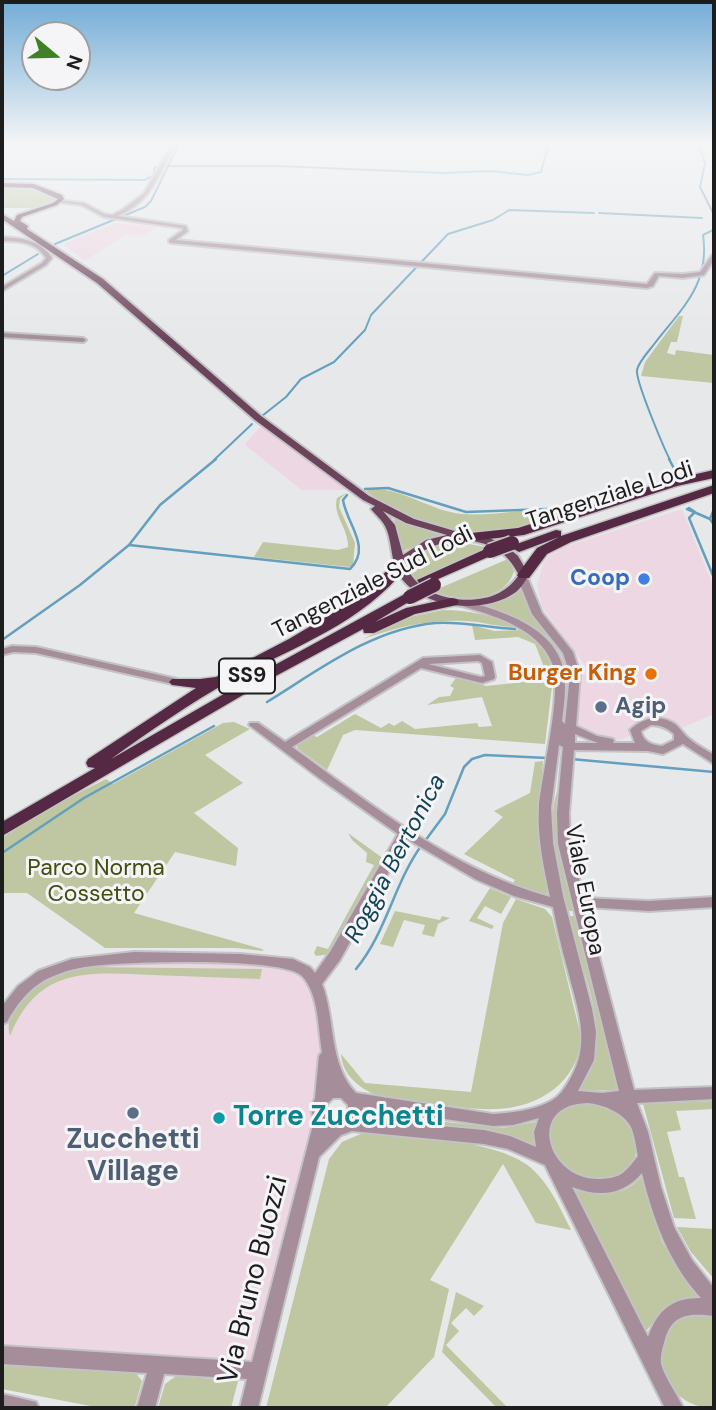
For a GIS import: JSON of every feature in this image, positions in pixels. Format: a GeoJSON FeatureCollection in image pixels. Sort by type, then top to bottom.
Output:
{"type":"FeatureCollection","features":[{"type":"Feature","properties":{"kind":"highway"},"geometry":{"type":"LineString","coordinates":[[468,537],[519,532],[653,489],[714,475]]}},
{"type":"Feature","properties":{"kind":"highway","name":"Tangenziale Sud Lodi"},"geometry":{"type":"LineString","coordinates":[[2,819],[94,764],[429,582],[577,519],[714,475]]}},
{"type":"Feature","properties":{"kind":"highway","name":"Tangenziale Lodi"},"geometry":{"type":"LineString","coordinates":[[515,545],[714,484]]}},
{"type":"Feature","properties":{"kind":"highway"},"geometry":{"type":"LineString","coordinates":[[523,577],[542,551],[554,544],[714,489]]}},
{"type":"Feature","properties":{"kind":"highway"},"geometry":{"type":"LineString","coordinates":[[94,764],[182,703],[354,608],[389,580],[400,564]]}},
{"type":"Feature","properties":{"kind":"highway","name":"Tangenziale Sud Lodi"},"geometry":{"type":"LineString","coordinates":[[2,830],[406,594]]}},
{"type":"Feature","properties":{"kind":"highway"},"geometry":{"type":"LineString","coordinates":[[116,761],[144,753],[184,733],[377,625],[411,611],[457,602]]}},
{"type":"Feature","properties":{"kind":"highway"},"geometry":{"type":"LineString","coordinates":[[177,682],[208,683],[224,678]]}},
{"type":"Feature","properties":{"kind":"highway"},"geometry":{"type":"LineString","coordinates":[[177,682],[184,694],[182,703]]}},
{"type":"Feature","properties":{"kind":"main road"},"geometry":{"type":"LineString","coordinates":[[29,233],[29,229],[16,219],[23,213],[42,208]]}},
{"type":"Feature","properties":{"kind":"main road"},"geometry":{"type":"LineString","coordinates":[[6,212],[36,210]]}},
{"type":"Feature","properties":{"kind":"main road"},"geometry":{"type":"LineString","coordinates":[[6,212],[29,233],[108,288],[258,418],[366,498],[410,521],[498,545],[519,562],[523,577],[498,597],[457,602],[415,588],[406,580],[390,526],[366,498]]}},
{"type":"Feature","properties":{"kind":"main road"},"geometry":{"type":"LineString","coordinates":[[2,223],[29,233]]}},
{"type":"Feature","properties":{"kind":"main road"},"geometry":{"type":"LineString","coordinates":[[400,564],[409,552],[431,540],[468,537]]}},
{"type":"Feature","properties":{"kind":"street"},"geometry":{"type":"LineString","coordinates":[[90,208],[111,217],[186,230],[171,241],[647,286],[651,285],[657,274],[700,274],[714,256]]}},
{"type":"Feature","properties":{"kind":"street"},"geometry":{"type":"LineString","coordinates":[[111,217],[129,208]]}},
{"type":"Feature","properties":{"kind":"street"},"geometry":{"type":"LineString","coordinates":[[2,239],[30,243],[49,256],[44,264],[2,289]]}},
{"type":"Feature","properties":{"kind":"street"},"geometry":{"type":"LineString","coordinates":[[2,335],[83,340]]}},
{"type":"Feature","properties":{"kind":"street","name":"Viale Europa"},"geometry":{"type":"LineString","coordinates":[[523,577],[540,619],[568,652],[573,666],[575,681],[563,813],[564,844],[628,1097],[641,1133],[645,1159],[663,1224],[694,1276],[714,1300]]}},
{"type":"Feature","properties":{"kind":"street","name":"Viale Europa"},"geometry":{"type":"LineString","coordinates":[[457,602],[515,621],[541,638],[560,670],[560,741],[568,755]]}},
{"type":"Feature","properties":{"kind":"street"},"geometry":{"type":"LineString","coordinates":[[2,652],[12,649],[36,650],[177,682]]}},
{"type":"Feature","properties":{"kind":"street"},"geometry":{"type":"LineString","coordinates":[[285,747],[421,665],[430,660],[480,658],[487,662],[490,677],[480,680],[421,665]]}},
{"type":"Feature","properties":{"kind":"street","name":"Viale Europa"},"geometry":{"type":"LineString","coordinates":[[560,683],[545,823],[558,904],[589,1035],[586,1063],[559,1104],[546,1116],[541,1138],[551,1164],[652,1362],[657,1379],[671,1401],[682,1408]]}},
{"type":"Feature","properties":{"kind":"street"},"geometry":{"type":"LineString","coordinates":[[570,728],[607,741],[623,740],[635,734],[635,730],[643,723],[656,721],[674,727],[680,737],[712,759]]}},
{"type":"Feature","properties":{"kind":"street"},"geometry":{"type":"LineString","coordinates":[[254,725],[405,832],[508,890],[558,904]]}},
{"type":"Feature","properties":{"kind":"street"},"geometry":{"type":"LineString","coordinates":[[635,734],[648,747]]}},
{"type":"Feature","properties":{"kind":"street"},"geometry":{"type":"LineString","coordinates":[[670,748],[676,746],[680,737]]}},
{"type":"Feature","properties":{"kind":"street"},"geometry":{"type":"LineString","coordinates":[[568,755],[648,747],[682,749],[712,759]]}},
{"type":"Feature","properties":{"kind":"street"},"geometry":{"type":"LineString","coordinates":[[314,984],[335,956],[405,832]]}},
{"type":"Feature","properties":{"kind":"street"},"geometry":{"type":"LineString","coordinates":[[578,902],[649,906],[714,902]]}},
{"type":"Feature","properties":{"kind":"street"},"geometry":{"type":"LineString","coordinates":[[2,1018],[10,1002],[33,980],[52,970],[94,960],[181,958],[293,964],[306,970],[314,984],[326,1021],[334,1073],[357,1111],[344,1126]]}},
{"type":"Feature","properties":{"kind":"street"},"geometry":{"type":"LineString","coordinates":[[328,1042],[322,1098],[316,1111],[326,1125],[484,1137],[510,1143],[551,1164],[577,1183],[606,1188],[630,1178],[645,1159]]}},
{"type":"Feature","properties":{"kind":"street"},"geometry":{"type":"LineString","coordinates":[[322,1098],[335,1093],[351,1098],[493,1120],[513,1119],[575,1097],[714,1093]]}},
{"type":"Feature","properties":{"kind":"street"},"geometry":{"type":"LineString","coordinates":[[600,1098],[625,1110],[635,1120]]}},
{"type":"Feature","properties":{"kind":"street","name":"Via Bruno Buozzi"},"geometry":{"type":"LineString","coordinates":[[249,1408],[321,1121]]}},
{"type":"Feature","properties":{"kind":"street","name":"Via Bruno Buozzi"},"geometry":{"type":"LineString","coordinates":[[310,1164],[318,1149],[344,1126]]}},
{"type":"Feature","properties":{"kind":"street"},"geometry":{"type":"LineString","coordinates":[[652,1362],[654,1337],[666,1317],[679,1309],[695,1305],[714,1308]]}},
{"type":"Feature","properties":{"kind":"street"},"geometry":{"type":"LineString","coordinates":[[2,1355],[258,1371]]}},
{"type":"Feature","properties":{"kind":"street"},"geometry":{"type":"LineString","coordinates":[[146,1408],[158,1364]]}},
{"type":"Feature","properties":{"kind":"street"},"geometry":{"type":"LineString","coordinates":[[2,1403],[30,1408]]}},
{"type":"Feature","properties":{"kind":"shaded area"},"geometry":{"type":"Polygon","coordinates":[[[115,223],[157,227],[141,237],[126,235],[85,261],[63,244],[115,223]]]}},
{"type":"Feature","properties":{"kind":"shaded area"},"geometry":{"type":"Polygon","coordinates":[[[263,424],[351,490],[302,490],[246,446],[263,424]]]}},
{"type":"Feature","properties":{"kind":"shaded area"},"geometry":{"type":"Polygon","coordinates":[[[682,509],[714,588],[714,714],[679,729],[649,720],[634,728],[634,734],[621,740],[606,740],[575,730],[575,669],[586,667],[542,607],[537,586],[543,564],[549,556],[564,547],[682,509]]]}},
{"type":"Feature","properties":{"kind":"shaded area"},"geometry":{"type":"Polygon","coordinates":[[[180,959],[273,963],[309,975],[324,1021],[318,1121],[255,1368],[2,1352],[2,1022],[12,1002],[34,982],[70,965],[180,959]]]}},
{"type":"Feature","properties":{"kind":"green space"},"geometry":{"type":"Polygon","coordinates":[[[679,316],[683,316],[677,342],[671,342],[667,353],[675,355],[676,350],[714,355],[714,383],[641,376],[645,362],[679,316]]]}},
{"type":"Feature","properties":{"kind":"green space"},"geometry":{"type":"Polygon","coordinates":[[[372,489],[395,492],[439,509],[462,514],[548,509],[577,511],[525,528],[462,531],[402,513],[366,491],[372,489]]]}},
{"type":"Feature","properties":{"kind":"green space"},"geometry":{"type":"Polygon","coordinates":[[[346,493],[340,499],[339,507],[355,543],[353,565],[349,567],[254,557],[263,542],[338,550],[348,547],[336,504],[337,498],[346,493]]]}},
{"type":"Feature","properties":{"kind":"green space"},"geometry":{"type":"Polygon","coordinates":[[[394,519],[448,536],[423,542],[403,551],[394,519]]]}},
{"type":"Feature","properties":{"kind":"green space"},"geometry":{"type":"Polygon","coordinates":[[[458,542],[491,548],[416,581],[412,571],[416,556],[440,545],[458,542]]]}},
{"type":"Feature","properties":{"kind":"green space"},"geometry":{"type":"Polygon","coordinates":[[[508,559],[514,571],[501,589],[491,594],[467,598],[433,591],[508,559]]]}},
{"type":"Feature","properties":{"kind":"green space"},"geometry":{"type":"Polygon","coordinates":[[[520,590],[524,591],[531,610],[559,647],[567,663],[567,711],[566,669],[554,644],[521,620],[483,605],[510,597],[520,590]]]}},
{"type":"Feature","properties":{"kind":"green space"},"geometry":{"type":"Polygon","coordinates":[[[443,610],[480,614],[515,627],[466,621],[439,621],[363,639],[405,618],[443,610]]]}},
{"type":"Feature","properties":{"kind":"green space"},"geometry":{"type":"Polygon","coordinates":[[[472,625],[494,631],[522,630],[545,652],[551,664],[553,678],[545,744],[355,730],[343,735],[327,770],[297,748],[312,735],[317,737],[355,714],[381,728],[389,723],[394,726],[402,721],[415,729],[477,723],[479,727],[492,726],[482,697],[427,705],[439,697],[450,696],[454,688],[450,686],[456,678],[486,686],[541,683],[549,680],[535,644],[518,637],[475,640],[472,625]]]}},
{"type":"Feature","properties":{"kind":"green space","name":"Parco Norma Cossetto"},"geometry":{"type":"Polygon","coordinates":[[[234,722],[250,729],[205,755],[243,783],[194,813],[238,848],[236,866],[175,852],[134,913],[264,951],[236,948],[105,948],[27,893],[2,893],[2,838],[47,809],[106,779],[113,784],[223,723],[234,722]]]}},
{"type":"Feature","properties":{"kind":"green space"},"geometry":{"type":"Polygon","coordinates":[[[543,761],[539,846],[550,891],[544,895],[511,886],[515,880],[464,854],[503,817],[494,811],[530,793],[535,762],[543,761]]]}},
{"type":"Feature","properties":{"kind":"green space"},"geometry":{"type":"Polygon","coordinates":[[[559,788],[560,852],[575,911],[567,911],[555,848],[553,814],[559,788]]]}},
{"type":"Feature","properties":{"kind":"green space"},"geometry":{"type":"Polygon","coordinates":[[[348,833],[384,859],[330,954],[316,956],[314,953],[317,946],[328,949],[374,865],[366,862],[367,853],[348,833]]]}},
{"type":"Feature","properties":{"kind":"green space"},"geometry":{"type":"Polygon","coordinates":[[[490,888],[511,897],[501,914],[485,906],[477,918],[494,926],[492,929],[469,921],[490,888]]]}},
{"type":"Feature","properties":{"kind":"green space"},"geometry":{"type":"Polygon","coordinates":[[[516,899],[545,909],[552,917],[581,1037],[573,1067],[564,1079],[554,1090],[527,1104],[488,1109],[388,1098],[371,1093],[355,1082],[345,1070],[341,1054],[365,1083],[471,1092],[503,923],[516,899]]]}},
{"type":"Feature","properties":{"kind":"green space"},"geometry":{"type":"Polygon","coordinates":[[[395,911],[440,920],[442,916],[450,918],[438,924],[434,937],[422,934],[425,925],[404,920],[393,947],[380,944],[395,911]]]}},
{"type":"Feature","properties":{"kind":"green space"},"geometry":{"type":"Polygon","coordinates":[[[568,916],[577,916],[621,1090],[578,1091],[590,1071],[596,1050],[596,1028],[588,982],[568,916]]]}},
{"type":"Feature","properties":{"kind":"green space"},"geometry":{"type":"Polygon","coordinates":[[[92,967],[262,969],[260,979],[107,973],[68,978],[50,985],[35,997],[22,1013],[10,1036],[9,1021],[14,1008],[23,997],[50,980],[92,967]]]}},
{"type":"Feature","properties":{"kind":"green space"},"geometry":{"type":"Polygon","coordinates":[[[714,1101],[714,1109],[676,1111],[681,1130],[667,1132],[679,1177],[684,1177],[696,1219],[674,1218],[643,1104],[714,1101]]]}},
{"type":"Feature","properties":{"kind":"green space"},"geometry":{"type":"Polygon","coordinates":[[[585,1103],[615,1113],[623,1119],[634,1136],[635,1158],[617,1176],[597,1180],[578,1175],[562,1162],[552,1145],[550,1127],[561,1112],[585,1103]]]}},
{"type":"Feature","properties":{"kind":"green space"},"geometry":{"type":"Polygon","coordinates":[[[417,1119],[503,1128],[535,1122],[537,1148],[501,1134],[417,1123],[417,1119]]]}},
{"type":"Feature","properties":{"kind":"green space"},"geometry":{"type":"Polygon","coordinates":[[[363,1133],[450,1141],[495,1150],[514,1157],[530,1167],[543,1180],[571,1230],[536,1223],[503,1164],[430,1280],[449,1289],[434,1357],[385,1408],[266,1408],[329,1159],[342,1142],[363,1133]]]}},
{"type":"Feature","properties":{"kind":"green space"},"geometry":{"type":"Polygon","coordinates":[[[640,1178],[662,1242],[700,1298],[663,1311],[646,1331],[573,1190],[614,1193],[631,1186],[640,1178]]]}},
{"type":"Feature","properties":{"kind":"green space"},"geometry":{"type":"Polygon","coordinates":[[[677,1227],[714,1229],[714,1279],[691,1252],[677,1227]]]}},
{"type":"Feature","properties":{"kind":"green space"},"geometry":{"type":"Polygon","coordinates":[[[456,1292],[484,1306],[474,1316],[466,1308],[451,1323],[459,1331],[446,1345],[508,1408],[497,1408],[442,1352],[456,1292]]]}},
{"type":"Feature","properties":{"kind":"green space"},"geometry":{"type":"Polygon","coordinates":[[[692,1313],[714,1316],[714,1408],[695,1405],[679,1396],[668,1383],[661,1368],[660,1352],[664,1336],[675,1323],[692,1313]]]}},
{"type":"Feature","properties":{"kind":"green space"},"geometry":{"type":"Polygon","coordinates":[[[5,1364],[135,1372],[142,1381],[135,1406],[101,1408],[2,1389],[2,1366],[5,1364]]]}},
{"type":"Feature","properties":{"kind":"green space"},"geometry":{"type":"Polygon","coordinates":[[[176,1376],[238,1381],[231,1408],[158,1408],[165,1384],[176,1376]]]}},
{"type":"Feature","properties":{"kind":"waterway"},"geometry":{"type":"LineString","coordinates":[[55,244],[143,208]]}},
{"type":"Feature","properties":{"kind":"waterway"},"geometry":{"type":"LineString","coordinates":[[670,460],[645,400],[637,370],[644,356],[684,306],[698,281],[704,252],[703,235],[713,230],[710,208]]}},
{"type":"Feature","properties":{"kind":"waterway"},"geometry":{"type":"LineString","coordinates":[[262,416],[286,397],[301,379],[334,362],[365,330],[371,315],[448,234],[493,220],[509,210],[594,213]]}},
{"type":"Feature","properties":{"kind":"waterway"},"geometry":{"type":"LineString","coordinates":[[599,213],[702,218]]}},
{"type":"Feature","properties":{"kind":"waterway"},"geometry":{"type":"LineString","coordinates":[[2,276],[38,254]]}},
{"type":"Feature","properties":{"kind":"waterway"},"geometry":{"type":"LineString","coordinates":[[214,460],[252,424]]}},
{"type":"Feature","properties":{"kind":"waterway"},"geometry":{"type":"LineString","coordinates":[[129,545],[160,505],[216,459]]}},
{"type":"Feature","properties":{"kind":"waterway"},"geometry":{"type":"LineString","coordinates":[[669,459],[678,476]]}},
{"type":"Feature","properties":{"kind":"waterway"},"geometry":{"type":"LineString","coordinates":[[365,489],[388,488],[466,512],[575,508]]}},
{"type":"Feature","properties":{"kind":"waterway"},"geometry":{"type":"LineString","coordinates":[[129,545],[350,569],[356,561],[359,544],[345,509],[343,500],[347,495]]}},
{"type":"Feature","properties":{"kind":"waterway"},"geometry":{"type":"LineString","coordinates":[[689,508],[695,512]]}},
{"type":"Feature","properties":{"kind":"waterway"},"geometry":{"type":"LineString","coordinates":[[687,509],[695,512]]}},
{"type":"Feature","properties":{"kind":"waterway","name":"Roggia Bertonica"},"geometry":{"type":"LineString","coordinates":[[710,519],[714,509]]}},
{"type":"Feature","properties":{"kind":"waterway"},"geometry":{"type":"LineString","coordinates":[[695,512],[710,519]]}},
{"type":"Feature","properties":{"kind":"waterway"},"geometry":{"type":"LineString","coordinates":[[695,512],[689,518],[714,578]]}},
{"type":"Feature","properties":{"kind":"waterway","name":"Roggia Bertonica"},"geometry":{"type":"LineString","coordinates":[[710,519],[714,525]]}},
{"type":"Feature","properties":{"kind":"waterway"},"geometry":{"type":"LineString","coordinates":[[2,640],[80,585],[129,545]]}},
{"type":"Feature","properties":{"kind":"waterway"},"geometry":{"type":"LineString","coordinates":[[267,702],[347,653],[389,633],[435,623],[515,629]]}},
{"type":"Feature","properties":{"kind":"waterway"},"geometry":{"type":"LineString","coordinates":[[2,853],[84,798],[214,726]]}},
{"type":"Feature","properties":{"kind":"waterway","name":"Roggia Bertonica"},"geometry":{"type":"LineString","coordinates":[[425,841],[445,814],[464,767],[472,759],[485,755],[547,758]]}},
{"type":"Feature","properties":{"kind":"waterway","name":"Roggia Bertonica"},"geometry":{"type":"LineString","coordinates":[[571,759],[714,772]]}},
{"type":"Feature","properties":{"kind":"waterway","name":"Roggia Bertonica"},"geometry":{"type":"LineString","coordinates":[[356,969],[375,940],[421,846]]}},
{"type":"Feature","properties":{"kind":"place","name":"Coop"},"geometry":{"type":"Point","coordinates":[644,579]}},
{"type":"Feature","properties":{"kind":"place","name":"Burger King"},"geometry":{"type":"Point","coordinates":[651,674]}},
{"type":"Feature","properties":{"kind":"place","name":"Agip"},"geometry":{"type":"Point","coordinates":[601,707]}},
{"type":"Feature","properties":{"kind":"place","name":"Zucchetti Village"},"geometry":{"type":"Point","coordinates":[133,1113]}},
{"type":"Feature","properties":{"kind":"place","name":"Torre Zucchetti"},"geometry":{"type":"Point","coordinates":[219,1118]}}]}
